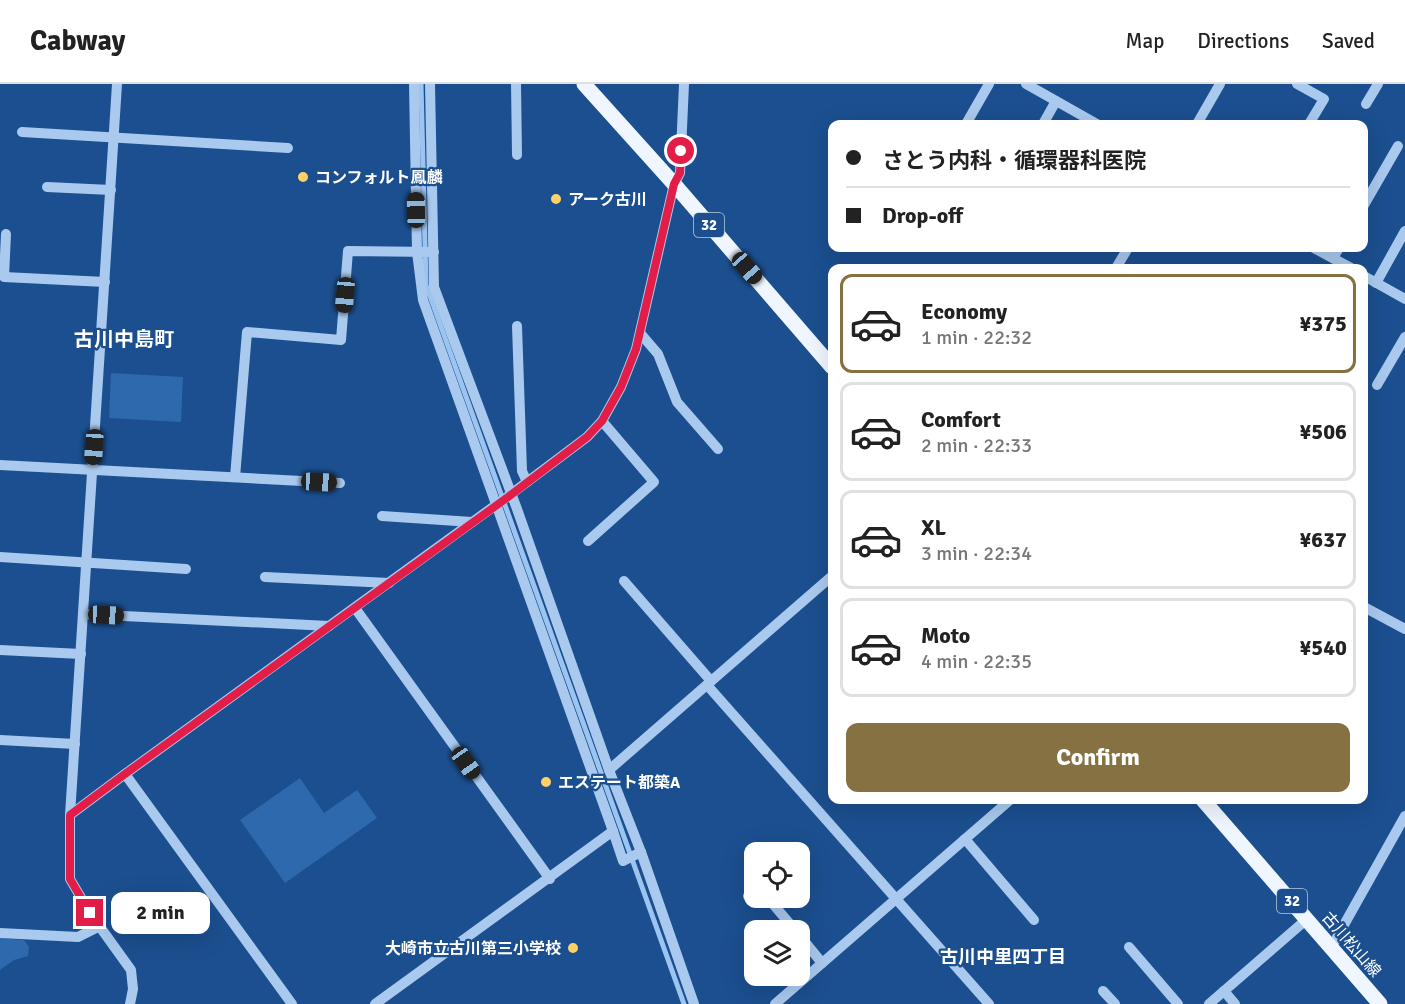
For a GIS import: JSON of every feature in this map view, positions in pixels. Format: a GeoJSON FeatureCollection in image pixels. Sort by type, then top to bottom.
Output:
{"type":"FeatureCollection","features":[{"type":"Feature","properties":{"kind":"main road","name":"32"},"geometry":{"type":"LineString","coordinates":[[584,84],[828,362]]}},
{"type":"Feature","properties":{"kind":"main road","name":"古川松山線"},"geometry":{"type":"LineString","coordinates":[[1206,804],[1380,1004]]}},
{"type":"Feature","properties":{"kind":"street"},"geometry":{"type":"LineString","coordinates":[[117,84],[70,815],[70,879],[131,970],[133,989],[130,1004]]}},
{"type":"Feature","properties":{"kind":"street"},"geometry":{"type":"LineString","coordinates":[[414,84],[425,252],[434,287],[504,500],[609,770],[634,855],[694,1004]]}},
{"type":"Feature","properties":{"kind":"street"},"geometry":{"type":"LineString","coordinates":[[430,84],[423,300],[486,450],[504,500],[623,861],[634,855]]}},
{"type":"Feature","properties":{"kind":"street"},"geometry":{"type":"LineString","coordinates":[[516,84],[517,155]]}},
{"type":"Feature","properties":{"kind":"street"},"geometry":{"type":"LineString","coordinates":[[70,815],[504,500],[587,437],[602,421],[621,387],[636,349],[674,184],[680,173],[684,84]]}},
{"type":"Feature","properties":{"kind":"street"},"geometry":{"type":"LineString","coordinates":[[968,120],[989,84]]}},
{"type":"Feature","properties":{"kind":"street"},"geometry":{"type":"LineString","coordinates":[[1026,84],[1038,87],[1056,101],[1090,120]]}},
{"type":"Feature","properties":{"kind":"street"},"geometry":{"type":"LineString","coordinates":[[1199,120],[1220,84]]}},
{"type":"Feature","properties":{"kind":"street"},"geometry":{"type":"LineString","coordinates":[[1297,84],[1323,99],[1311,120]]}},
{"type":"Feature","properties":{"kind":"street"},"geometry":{"type":"LineString","coordinates":[[1366,104],[1378,84]]}},
{"type":"Feature","properties":{"kind":"street"},"geometry":{"type":"LineString","coordinates":[[1045,120],[1056,101]]}},
{"type":"Feature","properties":{"kind":"street"},"geometry":{"type":"LineString","coordinates":[[21,132],[288,148]]}},
{"type":"Feature","properties":{"kind":"street"},"geometry":{"type":"LineString","coordinates":[[1368,198],[1398,146]]}},
{"type":"Feature","properties":{"kind":"street"},"geometry":{"type":"LineString","coordinates":[[47,187],[111,189]]}},
{"type":"Feature","properties":{"kind":"street"},"geometry":{"type":"LineString","coordinates":[[1376,283],[1405,231]]}},
{"type":"Feature","properties":{"kind":"street"},"geometry":{"type":"LineString","coordinates":[[6,234],[4,277],[105,282]]}},
{"type":"Feature","properties":{"kind":"street"},"geometry":{"type":"LineString","coordinates":[[236,477],[247,332],[341,339],[348,251],[425,252]]}},
{"type":"Feature","properties":{"kind":"street"},"geometry":{"type":"LineString","coordinates":[[1320,252],[1335,263]]}},
{"type":"Feature","properties":{"kind":"street"},"geometry":{"type":"LineString","coordinates":[[1368,278],[1405,299]]}},
{"type":"Feature","properties":{"kind":"street"},"geometry":{"type":"LineString","coordinates":[[517,326],[522,471],[527,482]]}},
{"type":"Feature","properties":{"kind":"street"},"geometry":{"type":"LineString","coordinates":[[640,333],[658,354],[677,402],[718,449]]}},
{"type":"Feature","properties":{"kind":"street"},"geometry":{"type":"LineString","coordinates":[[1377,385],[1405,337]]}},
{"type":"Feature","properties":{"kind":"street"},"geometry":{"type":"LineString","coordinates":[[588,541],[654,482],[602,421]]}},
{"type":"Feature","properties":{"kind":"street"},"geometry":{"type":"LineString","coordinates":[[0,465],[340,483]]}},
{"type":"Feature","properties":{"kind":"street"},"geometry":{"type":"LineString","coordinates":[[381,516],[472,522]]}},
{"type":"Feature","properties":{"kind":"street"},"geometry":{"type":"LineString","coordinates":[[0,557],[186,569]]}},
{"type":"Feature","properties":{"kind":"street"},"geometry":{"type":"LineString","coordinates":[[265,577],[389,583]]}},
{"type":"Feature","properties":{"kind":"street"},"geometry":{"type":"LineString","coordinates":[[609,770],[828,579]]}},
{"type":"Feature","properties":{"kind":"street"},"geometry":{"type":"LineString","coordinates":[[624,581],[709,683],[989,1004]]}},
{"type":"Feature","properties":{"kind":"street"},"geometry":{"type":"LineString","coordinates":[[355,608],[550,879]]}},
{"type":"Feature","properties":{"kind":"street"},"geometry":{"type":"LineString","coordinates":[[1368,609],[1405,629]]}},
{"type":"Feature","properties":{"kind":"street"},"geometry":{"type":"LineString","coordinates":[[83,614],[329,626]]}},
{"type":"Feature","properties":{"kind":"street"},"geometry":{"type":"LineString","coordinates":[[0,650],[81,654]]}},
{"type":"Feature","properties":{"kind":"street"},"geometry":{"type":"LineString","coordinates":[[0,740],[75,744]]}},
{"type":"Feature","properties":{"kind":"street"},"geometry":{"type":"LineString","coordinates":[[125,774],[292,1004]]}},
{"type":"Feature","properties":{"kind":"street"},"geometry":{"type":"LineString","coordinates":[[775,1004],[965,839],[996,804]]}},
{"type":"Feature","properties":{"kind":"street"},"geometry":{"type":"LineString","coordinates":[[1331,948],[1405,816]]}},
{"type":"Feature","properties":{"kind":"street"},"geometry":{"type":"LineString","coordinates":[[375,1004],[613,831]]}},
{"type":"Feature","properties":{"kind":"street"},"geometry":{"type":"LineString","coordinates":[[965,839],[1034,920]]}},
{"type":"Feature","properties":{"kind":"street"},"geometry":{"type":"LineString","coordinates":[[776,908],[787,920]]}},
{"type":"Feature","properties":{"kind":"street"},"geometry":{"type":"LineString","coordinates":[[1209,1004],[1307,919]]}},
{"type":"Feature","properties":{"kind":"street"},"geometry":{"type":"LineString","coordinates":[[0,933],[78,936],[100,926]]}},
{"type":"Feature","properties":{"kind":"street"},"geometry":{"type":"LineString","coordinates":[[1129,947],[1178,1004]]}},
{"type":"Feature","properties":{"kind":"street"},"geometry":{"type":"LineString","coordinates":[[810,948],[822,963]]}},
{"type":"Feature","properties":{"kind":"street"},"geometry":{"type":"LineString","coordinates":[[1224,991],[1234,1004]]}},
{"type":"Feature","properties":{"kind":"street"},"geometry":{"type":"LineString","coordinates":[[1103,992],[1115,1004]]}},
{"type":"Feature","properties":{"kind":"shaded area"},"geometry":{"type":"Polygon","coordinates":[[[111,373],[183,377],[181,422],[109,418],[111,373]]]}},
{"type":"Feature","properties":{"kind":"shaded area"},"geometry":{"type":"Polygon","coordinates":[[[300,778],[324,813],[357,790],[377,818],[285,883],[240,820],[300,778]]]}},
{"type":"Feature","properties":{"kind":"shaded area"},"geometry":{"type":"Polygon","coordinates":[[[0,938],[24,940],[29,947],[28,956],[14,960],[0,970],[0,938]]]}},
{"type":"Feature","properties":{"kind":"waterway"},"geometry":{"type":"LineString","coordinates":[[421,84],[426,285],[684,1004]]}},
{"type":"Feature","properties":{"kind":"place","name":"コンフォルト鳳麟"},"geometry":{"type":"Point","coordinates":[303,177]}},
{"type":"Feature","properties":{"kind":"place","name":"アーク古川"},"geometry":{"type":"Point","coordinates":[556,199]}},
{"type":"Feature","properties":{"kind":"place","name":"エステート都築A"},"geometry":{"type":"Point","coordinates":[546,782]}},
{"type":"Feature","properties":{"kind":"place","name":"大崎市立古川第三小学校"},"geometry":{"type":"Point","coordinates":[573,948]}},
{"type":"Feature","properties":{"kind":"district","name":"古川中島町"},"geometry":{"type":"Point","coordinates":[124,339]}},
{"type":"Feature","properties":{"kind":"district","name":"古川中里四丁目"},"geometry":{"type":"Point","coordinates":[1003,957]}},
{"type":"Feature","properties":{"kind":"route"},"geometry":{"type":"LineString","coordinates":[[90,913],[70,879],[70,815],[508,497],[587,437],[602,421],[621,387],[636,349],[674,184],[680,173],[681,151]]}}]}
